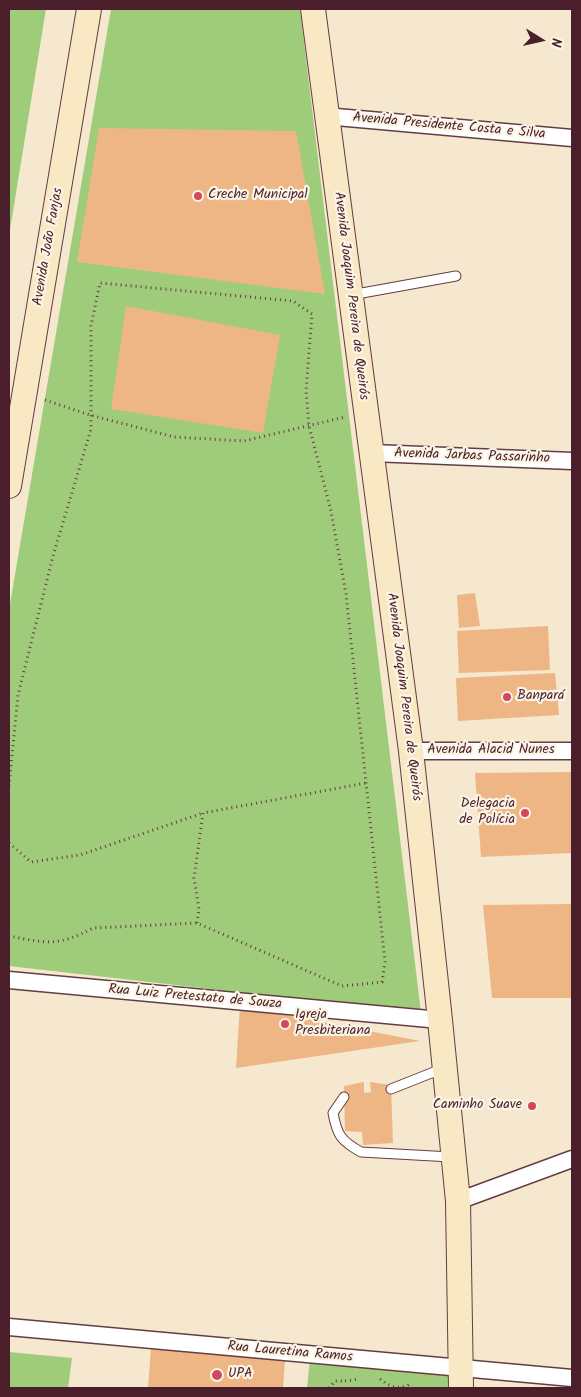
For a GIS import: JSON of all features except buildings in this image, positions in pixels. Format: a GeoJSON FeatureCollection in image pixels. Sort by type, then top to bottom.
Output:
{"type":"FeatureCollection","features":[{"type":"Feature","properties":{"kind":"main road","name":"Avenida João Fanjas"},"geometry":{"type":"LineString","coordinates":[[9,486],[89,9]]}},
{"type":"Feature","properties":{"kind":"main road","name":"Avenida Joaquim Pereira de Queirós"},"geometry":{"type":"LineString","coordinates":[[313,9],[325,116],[351,295],[411,751],[458,1201],[461,1377]]}},
{"type":"Feature","properties":{"kind":"street","name":"Avenida Presidente Costa e Silva"},"geometry":{"type":"LineString","coordinates":[[325,116],[572,138]]}},
{"type":"Feature","properties":{"kind":"street","name":"Avenida Jarbas Passarinho"},"geometry":{"type":"LineString","coordinates":[[372,453],[572,461]]}},
{"type":"Feature","properties":{"kind":"street","name":"Avenida Alacid Nunes"},"geometry":{"type":"LineString","coordinates":[[411,751],[572,751]]}},
{"type":"Feature","properties":{"kind":"street","name":"Rua Luiz Pretestato de Souza"},"geometry":{"type":"LineString","coordinates":[[9,980],[440,1020]]}},
{"type":"Feature","properties":{"kind":"street"},"geometry":{"type":"LineString","coordinates":[[458,1201],[572,1159]]}},
{"type":"Feature","properties":{"kind":"street","name":"Rua Lauretina Ramos"},"geometry":{"type":"LineString","coordinates":[[9,1327],[357,1359],[461,1377],[572,1378]]}},
{"type":"Feature","properties":{"kind":"lane"},"geometry":{"type":"LineString","coordinates":[[351,295],[456,276]]}},
{"type":"Feature","properties":{"kind":"lane"},"geometry":{"type":"LineString","coordinates":[[391,1089],[445,1068]]}},
{"type":"Feature","properties":{"kind":"lane"},"geometry":{"type":"LineString","coordinates":[[344,1097],[333,1113],[336,1132],[349,1145],[361,1152],[454,1157]]}},
{"type":"Feature","properties":{"kind":"path"},"geometry":{"type":"LineString","coordinates":[[9,786],[18,695],[53,556],[91,429],[91,326],[100,283],[293,301],[312,314],[306,392],[309,426],[331,511],[346,594],[385,962],[382,982],[342,986],[197,923],[93,928],[82,934],[50,944],[9,936]]}},
{"type":"Feature","properties":{"kind":"path"},"geometry":{"type":"LineString","coordinates":[[24,393],[90,415],[174,437],[244,441],[365,412]]}},
{"type":"Feature","properties":{"kind":"path"},"geometry":{"type":"LineString","coordinates":[[9,843],[31,862],[80,854],[203,813],[366,783]]}},
{"type":"Feature","properties":{"kind":"path"},"geometry":{"type":"LineString","coordinates":[[197,923],[199,909],[194,878],[203,813]]}},
{"type":"Feature","properties":{"kind":"green space"},"geometry":{"type":"Polygon","coordinates":[[[9,9],[46,9],[9,236],[9,9]]]}},
{"type":"Feature","properties":{"kind":"green space"},"geometry":{"type":"Polygon","coordinates":[[[111,9],[300,9],[421,1013],[9,966],[9,610],[111,9]]]}},
{"type":"Feature","properties":{"kind":"green space"},"geometry":{"type":"Polygon","coordinates":[[[9,1352],[72,1358],[68,1388],[9,1388],[9,1352]]]}},
{"type":"Feature","properties":{"kind":"green space"},"geometry":{"type":"Polygon","coordinates":[[[310,1358],[454,1368],[454,1388],[307,1388],[310,1358]]]}},
{"type":"Feature","properties":{"kind":"place","name":"Creche Municipal"},"geometry":{"type":"Point","coordinates":[198,196]}},
{"type":"Feature","properties":{"kind":"place","name":"Banpará"},"geometry":{"type":"Point","coordinates":[507,697]}},
{"type":"Feature","properties":{"kind":"place","name":"Delegacia de Polícia"},"geometry":{"type":"Point","coordinates":[525,813]}},
{"type":"Feature","properties":{"kind":"place","name":"Igreja Presbiteriana"},"geometry":{"type":"Point","coordinates":[285,1024]}},
{"type":"Feature","properties":{"kind":"place","name":"Caminho Suave"},"geometry":{"type":"Point","coordinates":[532,1106]}},
{"type":"Feature","properties":{"kind":"place","name":"UPA"},"geometry":{"type":"Point","coordinates":[217,1375]}}]}
